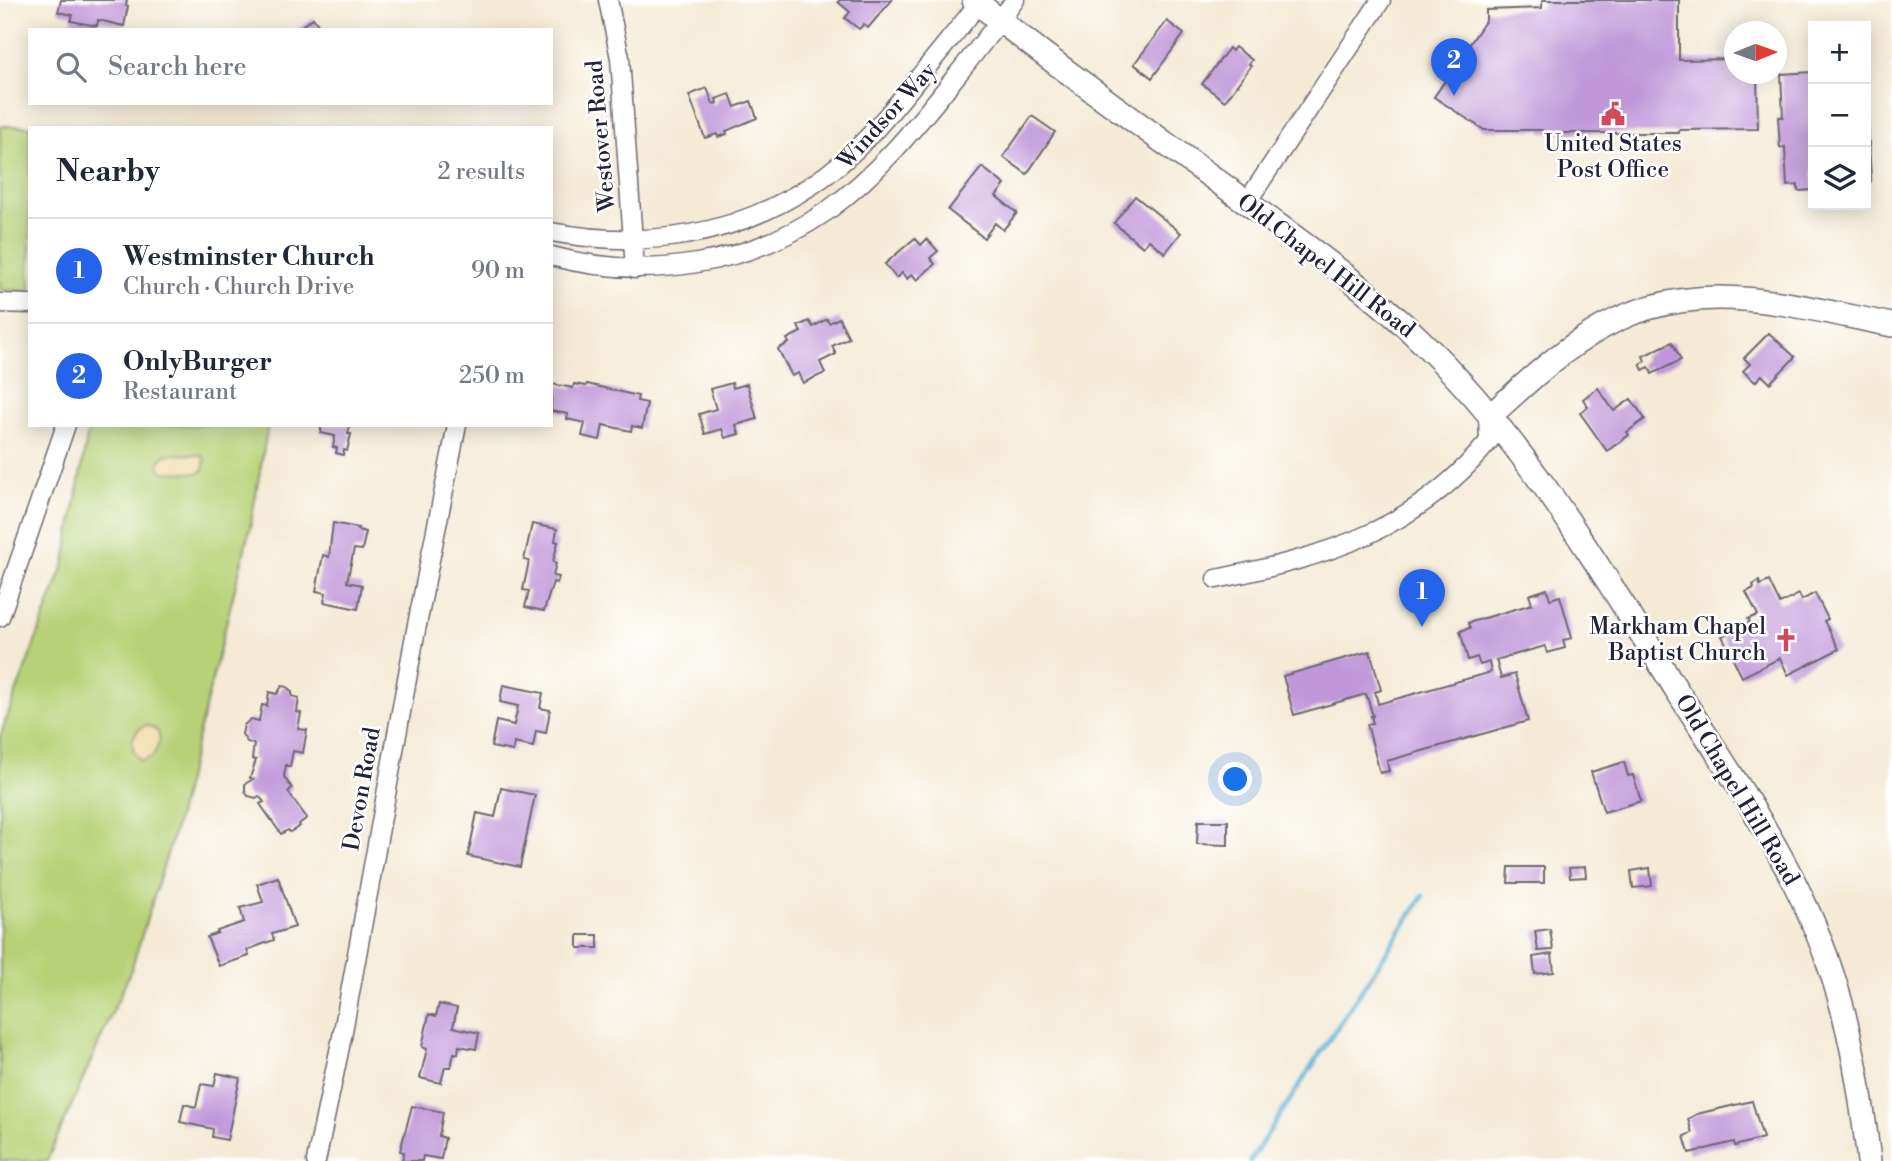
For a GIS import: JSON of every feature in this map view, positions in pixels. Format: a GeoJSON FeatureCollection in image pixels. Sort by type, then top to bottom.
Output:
{"type":"FeatureCollection","features":[{"type":"Feature","properties":{"kind":"street","name":"Westover Road"},"geometry":{"type":"LineString","coordinates":[[608,0],[620,58],[635,268]]}},
{"type":"Feature","properties":{"kind":"street","name":"Windsor Way"},"geometry":{"type":"LineString","coordinates":[[553,257],[574,262],[635,268],[694,264],[736,254],[782,237],[827,211],[871,175],[915,128],[1014,0]]}},
{"type":"Feature","properties":{"kind":"street"},"geometry":{"type":"LineString","coordinates":[[1247,202],[1381,0]]}},
{"type":"Feature","properties":{"kind":"street","name":"Windsor Way"},"geometry":{"type":"LineString","coordinates":[[553,232],[634,241],[689,236],[727,226],[770,209],[814,185],[852,153],[892,110],[978,1]]}},
{"type":"Feature","properties":{"kind":"street","name":"Old Chapel Hill Road"},"geometry":{"type":"LineString","coordinates":[[978,1],[1368,294],[1420,339],[1491,415],[1568,518],[1749,804],[1789,873],[1830,968],[1852,1043],[1869,1161]]}},
{"type":"Feature","properties":{"kind":"street"},"geometry":{"type":"LineString","coordinates":[[1216,579],[1314,557],[1347,545],[1407,514],[1471,462],[1489,441],[1488,417],[1560,355],[1615,320],[1661,304],[1693,298],[1740,298],[1892,325]]}},
{"type":"Feature","properties":{"kind":"street"},"geometry":{"type":"LineString","coordinates":[[0,303],[28,304]]}},
{"type":"Feature","properties":{"kind":"street"},"geometry":{"type":"LineString","coordinates":[[0,617],[65,427]]}},
{"type":"Feature","properties":{"kind":"street","name":"Devon Road"},"geometry":{"type":"LineString","coordinates":[[316,1161],[342,1037],[415,635],[457,427]]}},
{"type":"Feature","properties":{"kind":"green space"},"geometry":{"type":"Polygon","coordinates":[[[0,126],[28,126],[28,291],[0,290],[0,126]]]}},
{"type":"Feature","properties":{"kind":"green space"},"geometry":{"type":"Polygon","coordinates":[[[89,427],[268,427],[250,528],[174,832],[131,970],[47,1161],[0,1161],[0,736],[65,562],[89,427]]]}},
{"type":"Feature","properties":{"kind":"sand"},"geometry":{"type":"Polygon","coordinates":[[[167,454],[201,455],[205,459],[203,471],[163,472],[159,466],[160,460],[167,454]]]}},
{"type":"Feature","properties":{"kind":"sand"},"geometry":{"type":"Polygon","coordinates":[[[146,725],[156,730],[160,738],[152,757],[141,761],[134,752],[133,742],[137,732],[146,725]]]}},
{"type":"Feature","properties":{"kind":"building"},"geometry":{"type":"Polygon","coordinates":[[[61,0],[127,0],[124,26],[98,20],[97,26],[71,21],[73,15],[58,12],[61,0]]]}},
{"type":"Feature","properties":{"kind":"building"},"geometry":{"type":"Polygon","coordinates":[[[892,0],[868,28],[864,24],[859,29],[845,18],[850,12],[838,2],[892,0]]]}},
{"type":"Feature","properties":{"kind":"building"},"geometry":{"type":"Polygon","coordinates":[[[1542,0],[1679,0],[1679,60],[1724,59],[1724,84],[1757,84],[1758,129],[1679,130],[1679,133],[1542,133],[1542,130],[1484,130],[1434,97],[1486,20],[1486,10],[1542,8],[1542,0]]]}},
{"type":"Feature","properties":{"kind":"building"},"geometry":{"type":"Polygon","coordinates":[[[313,18],[320,28],[299,28],[313,18]]]}},
{"type":"Feature","properties":{"kind":"building"},"geometry":{"type":"Polygon","coordinates":[[[1167,21],[1184,34],[1152,78],[1134,64],[1167,21]]]}},
{"type":"Feature","properties":{"kind":"building"},"geometry":{"type":"Polygon","coordinates":[[[1235,47],[1252,60],[1249,64],[1251,66],[1225,101],[1202,84],[1229,48],[1232,51],[1235,47]]]}},
{"type":"Feature","properties":{"kind":"building"},"geometry":{"type":"Polygon","coordinates":[[[1808,72],[1808,190],[1798,191],[1798,185],[1787,186],[1785,147],[1780,148],[1778,117],[1783,117],[1781,84],[1787,84],[1787,74],[1808,72]]]}},
{"type":"Feature","properties":{"kind":"building"},"geometry":{"type":"Polygon","coordinates":[[[707,88],[713,104],[717,103],[716,99],[730,94],[735,107],[751,101],[757,118],[726,131],[727,134],[705,138],[689,95],[707,88]]]}},
{"type":"Feature","properties":{"kind":"building"},"geometry":{"type":"Polygon","coordinates":[[[1032,116],[1055,132],[1027,174],[1003,157],[1032,116]]]}},
{"type":"Feature","properties":{"kind":"building"},"geometry":{"type":"Polygon","coordinates":[[[982,167],[1005,185],[996,196],[1017,213],[1003,230],[995,223],[984,238],[948,210],[982,167]]]}},
{"type":"Feature","properties":{"kind":"building"},"geometry":{"type":"Polygon","coordinates":[[[1135,196],[1181,233],[1165,253],[1149,240],[1143,247],[1114,223],[1135,196]]]}},
{"type":"Feature","properties":{"kind":"building"},"geometry":{"type":"Polygon","coordinates":[[[915,238],[921,245],[927,239],[938,251],[930,258],[935,264],[917,280],[912,274],[907,279],[902,273],[896,278],[885,264],[915,238]]]}},
{"type":"Feature","properties":{"kind":"building"},"geometry":{"type":"Polygon","coordinates":[[[839,318],[849,338],[832,346],[836,354],[820,362],[825,373],[803,383],[798,373],[792,376],[778,349],[789,343],[787,339],[801,332],[798,326],[809,321],[813,327],[827,319],[829,323],[839,318]]]}},
{"type":"Feature","properties":{"kind":"building"},"geometry":{"type":"Polygon","coordinates":[[[1769,333],[1795,357],[1770,383],[1762,375],[1755,382],[1743,371],[1750,364],[1744,358],[1769,333]]]}},
{"type":"Feature","properties":{"kind":"building"},"geometry":{"type":"Polygon","coordinates":[[[1672,342],[1681,360],[1652,374],[1649,367],[1643,370],[1640,364],[1645,361],[1643,356],[1672,342]]]}},
{"type":"Feature","properties":{"kind":"building"},"geometry":{"type":"Polygon","coordinates":[[[732,383],[733,388],[747,384],[757,419],[736,425],[739,434],[725,438],[722,429],[705,434],[699,414],[716,409],[710,389],[732,383]]]}},
{"type":"Feature","properties":{"kind":"building"},"geometry":{"type":"Polygon","coordinates":[[[553,384],[573,388],[574,384],[587,384],[638,396],[637,401],[647,403],[642,428],[632,426],[631,431],[603,425],[600,440],[582,436],[585,423],[567,419],[568,414],[553,411],[553,384]]]}},
{"type":"Feature","properties":{"kind":"building"},"geometry":{"type":"Polygon","coordinates":[[[1598,388],[1614,411],[1631,399],[1645,419],[1607,451],[1580,413],[1588,407],[1583,399],[1598,388]]]}},
{"type":"Feature","properties":{"kind":"building"},"geometry":{"type":"Polygon","coordinates":[[[321,427],[350,427],[348,434],[351,434],[347,451],[344,450],[343,455],[336,453],[337,448],[333,447],[335,436],[321,433],[321,427]]]}},
{"type":"Feature","properties":{"kind":"building"},"geometry":{"type":"Polygon","coordinates":[[[333,523],[366,532],[362,550],[354,549],[347,582],[362,585],[358,609],[324,602],[326,593],[316,591],[323,555],[329,557],[333,523]]]}},
{"type":"Feature","properties":{"kind":"building"},"geometry":{"type":"Polygon","coordinates":[[[532,524],[557,529],[553,576],[559,577],[557,583],[553,582],[544,611],[525,607],[529,591],[523,590],[529,561],[524,560],[532,524]]]}},
{"type":"Feature","properties":{"kind":"building"},"geometry":{"type":"Polygon","coordinates":[[[1759,581],[1760,585],[1769,581],[1780,604],[1799,594],[1802,600],[1815,593],[1828,619],[1824,621],[1839,649],[1788,675],[1780,658],[1742,677],[1722,636],[1758,615],[1746,592],[1754,588],[1753,585],[1759,581]]]}},
{"type":"Feature","properties":{"kind":"building"},"geometry":{"type":"Polygon","coordinates":[[[1547,589],[1550,599],[1560,596],[1572,638],[1563,640],[1565,648],[1547,653],[1545,646],[1496,660],[1501,678],[1515,674],[1528,721],[1387,761],[1389,771],[1380,773],[1367,724],[1373,723],[1373,716],[1366,694],[1294,715],[1283,676],[1370,651],[1381,690],[1375,692],[1378,704],[1491,672],[1489,662],[1480,665],[1477,657],[1468,660],[1460,631],[1470,628],[1468,623],[1532,604],[1529,595],[1547,589]]]}},
{"type":"Feature","properties":{"kind":"building"},"geometry":{"type":"Polygon","coordinates":[[[503,685],[543,693],[540,708],[550,710],[546,733],[536,731],[533,747],[514,743],[513,751],[491,747],[496,721],[514,725],[518,706],[500,702],[503,685]]]}},
{"type":"Feature","properties":{"kind":"building"},"geometry":{"type":"Polygon","coordinates":[[[282,686],[292,692],[292,696],[299,698],[297,712],[301,713],[298,729],[307,730],[303,753],[293,751],[290,767],[286,765],[284,777],[292,788],[288,792],[307,818],[300,826],[281,834],[260,804],[264,802],[259,796],[248,796],[245,791],[245,784],[253,779],[250,778],[256,760],[252,759],[254,744],[247,742],[242,734],[244,725],[251,719],[259,721],[262,705],[267,706],[269,692],[277,694],[282,686]]]}},
{"type":"Feature","properties":{"kind":"building"},"geometry":{"type":"Polygon","coordinates":[[[1624,762],[1628,776],[1633,775],[1641,801],[1604,812],[1591,772],[1624,762]]]}},
{"type":"Feature","properties":{"kind":"building"},"geometry":{"type":"Polygon","coordinates":[[[501,788],[535,795],[520,867],[468,856],[477,813],[495,817],[501,788]]]}},
{"type":"Feature","properties":{"kind":"building"},"geometry":{"type":"Polygon","coordinates":[[[1198,821],[1228,821],[1228,845],[1197,844],[1198,821]]]}},
{"type":"Feature","properties":{"kind":"building"},"geometry":{"type":"Polygon","coordinates":[[[1509,867],[1544,867],[1544,883],[1508,883],[1509,867]]]}},
{"type":"Feature","properties":{"kind":"building"},"geometry":{"type":"Polygon","coordinates":[[[1585,867],[1586,877],[1570,878],[1569,868],[1585,867]]]}},
{"type":"Feature","properties":{"kind":"building"},"geometry":{"type":"Polygon","coordinates":[[[1650,868],[1652,886],[1633,888],[1631,871],[1650,868]]]}},
{"type":"Feature","properties":{"kind":"building"},"geometry":{"type":"Polygon","coordinates":[[[278,877],[295,927],[272,934],[274,940],[247,950],[249,956],[219,966],[207,937],[244,922],[240,908],[263,902],[257,884],[278,877]]]}},
{"type":"Feature","properties":{"kind":"building"},"geometry":{"type":"Polygon","coordinates":[[[1550,929],[1553,950],[1538,951],[1535,931],[1550,929]]]}},
{"type":"Feature","properties":{"kind":"building"},"geometry":{"type":"Polygon","coordinates":[[[578,935],[598,935],[598,948],[578,948],[578,935]]]}},
{"type":"Feature","properties":{"kind":"building"},"geometry":{"type":"Polygon","coordinates":[[[1552,954],[1554,972],[1535,974],[1533,957],[1552,954]]]}},
{"type":"Feature","properties":{"kind":"building"},"geometry":{"type":"Polygon","coordinates":[[[439,1004],[457,1008],[453,1027],[479,1033],[476,1049],[459,1046],[458,1054],[454,1053],[451,1067],[445,1067],[441,1083],[420,1078],[427,1049],[422,1047],[429,1014],[436,1016],[439,1004]]]}},
{"type":"Feature","properties":{"kind":"building"},"geometry":{"type":"Polygon","coordinates":[[[217,1073],[240,1078],[227,1140],[212,1137],[213,1129],[180,1122],[184,1104],[196,1107],[201,1084],[214,1086],[217,1073]]]}},
{"type":"Feature","properties":{"kind":"building"},"geometry":{"type":"Polygon","coordinates":[[[1752,1101],[1763,1138],[1735,1146],[1734,1142],[1689,1153],[1684,1136],[1692,1133],[1688,1119],[1697,1114],[1752,1101]]]}},
{"type":"Feature","properties":{"kind":"building"},"geometry":{"type":"Polygon","coordinates":[[[412,1106],[443,1112],[439,1136],[445,1138],[441,1159],[423,1156],[422,1161],[402,1161],[404,1152],[400,1151],[412,1106]]]}},
{"type":"Feature","properties":{"kind":"waterway"},"geometry":{"type":"LineString","coordinates":[[1250,1161],[1423,896]]}},
{"type":"Feature","properties":{"kind":"place","name":"OnlyBurger"},"geometry":{"type":"Point","coordinates":[1454,96]}},
{"type":"Feature","properties":{"kind":"place","name":"United States Post Office"},"geometry":{"type":"Point","coordinates":[1613,114]}},
{"type":"Feature","properties":{"kind":"place","name":"Westminster Church"},"geometry":{"type":"Point","coordinates":[1422,627]}},
{"type":"Feature","properties":{"kind":"place","name":"Markham Chapel Baptist Church"},"geometry":{"type":"Point","coordinates":[1786,640]}}]}
